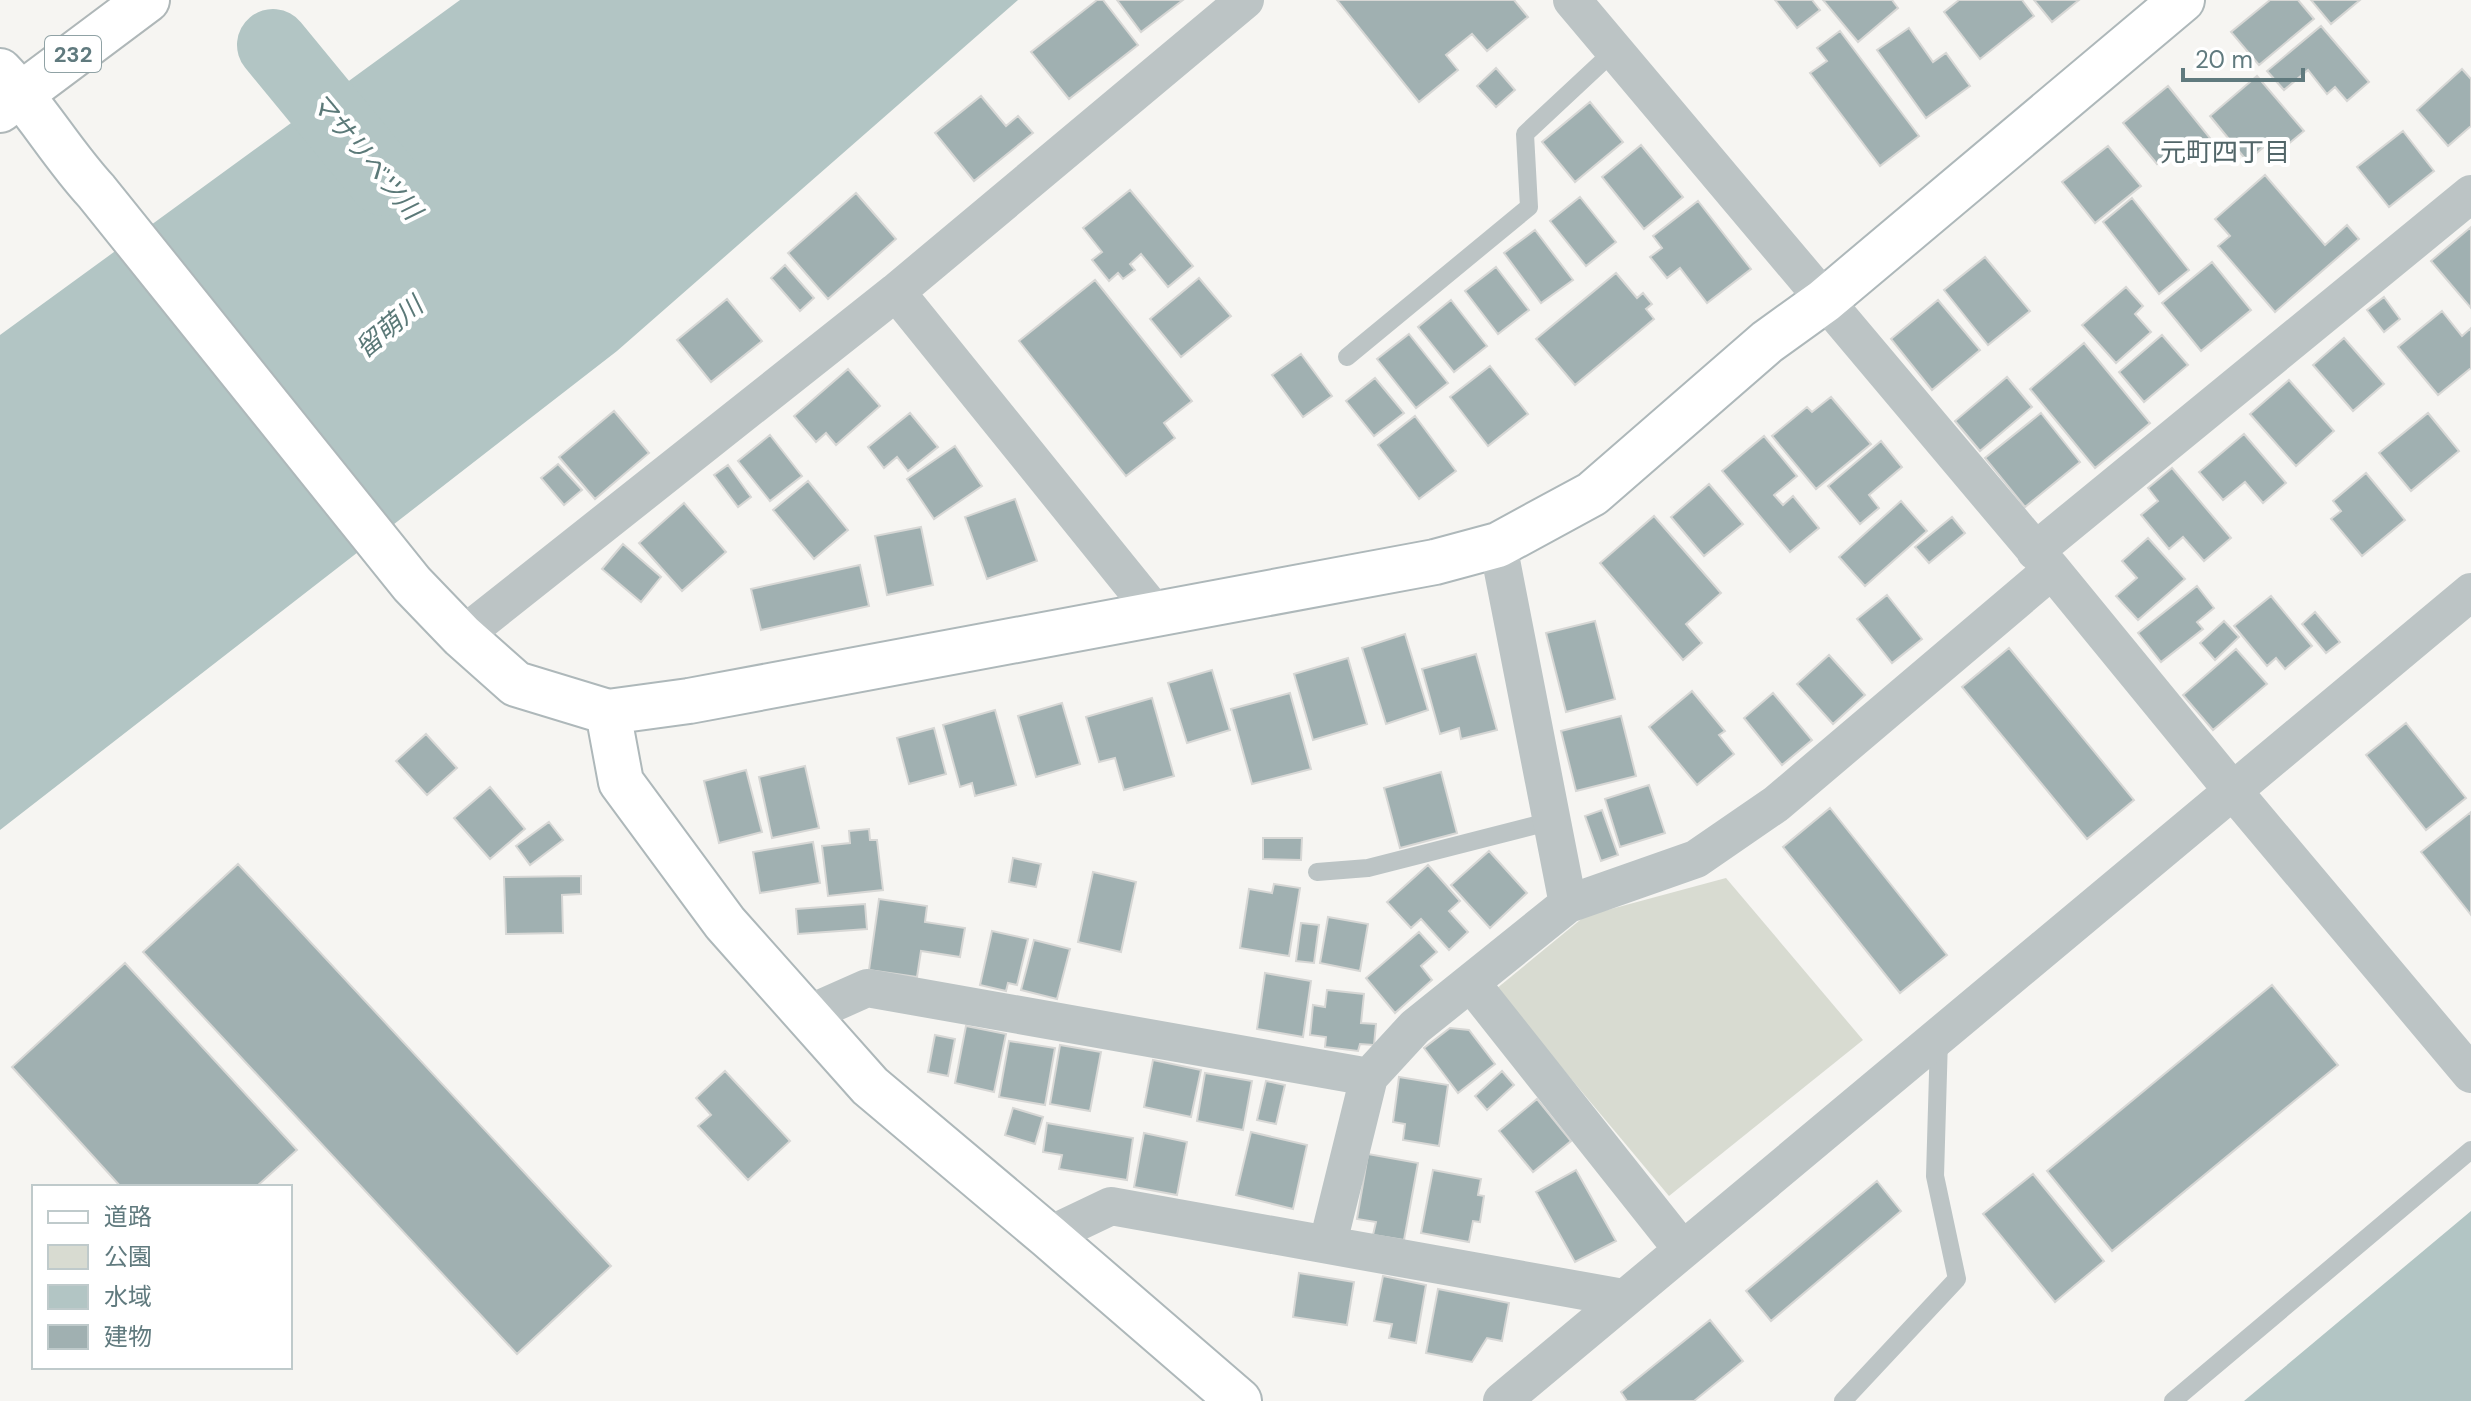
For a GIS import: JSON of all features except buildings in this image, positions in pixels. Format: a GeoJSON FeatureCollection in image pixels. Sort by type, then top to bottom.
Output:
{"type":"FeatureCollection","features":[{"type":"Feature","properties":{"kind":"main road","name":"232"},"geometry":{"type":"LineString","coordinates":[[7,92],[147,0]]}},
{"type":"Feature","properties":{"kind":"main road"},"geometry":{"type":"LineString","coordinates":[[7,92],[96,191],[412,584],[462,636],[516,684],[608,712],[689,701],[1435,562],[1498,545],[1592,494],[1767,342],[1824,301],[2182,0]]}},
{"type":"Feature","properties":{"kind":"main road"},"geometry":{"type":"LineString","coordinates":[[608,712],[621,782],[725,923],[870,1086],[1239,1401]]}},
{"type":"Feature","properties":{"kind":"street"},"geometry":{"type":"LineString","coordinates":[[462,636],[896,292],[1245,0]]}},
{"type":"Feature","properties":{"kind":"street"},"geometry":{"type":"LineString","coordinates":[[1572,0],[2471,1074]]}},
{"type":"Feature","properties":{"kind":"street"},"geometry":{"type":"LineString","coordinates":[[1328,1243],[1369,1077],[1415,1027],[1568,904],[1696,859],[1776,804],[2043,560],[2471,194]]}},
{"type":"Feature","properties":{"kind":"street"},"geometry":{"type":"LineString","coordinates":[[896,292],[1156,614]]}},
{"type":"Feature","properties":{"kind":"street"},"geometry":{"type":"LineString","coordinates":[[1498,545],[1568,904]]}},
{"type":"Feature","properties":{"kind":"street"},"geometry":{"type":"LineString","coordinates":[[1502,1401],[2471,592]]}},
{"type":"Feature","properties":{"kind":"street"},"geometry":{"type":"LineString","coordinates":[[1471,983],[1682,1249]]}},
{"type":"Feature","properties":{"kind":"street"},"geometry":{"type":"LineString","coordinates":[[806,1015],[867,988],[1369,1077]]}},
{"type":"Feature","properties":{"kind":"street"},"geometry":{"type":"LineString","coordinates":[[1048,1236],[1111,1206],[1623,1298]]}},
{"type":"Feature","properties":{"kind":"lane"},"geometry":{"type":"LineString","coordinates":[[1347,357],[1529,207],[1525,134],[1615,50]]}},
{"type":"Feature","properties":{"kind":"lane"},"geometry":{"type":"LineString","coordinates":[[1317,872],[1368,868],[1552,821]]}},
{"type":"Feature","properties":{"kind":"lane"},"geometry":{"type":"LineString","coordinates":[[1844,1401],[1957,1279],[1935,1176],[1939,1034]]}},
{"type":"Feature","properties":{"kind":"lane"},"geometry":{"type":"LineString","coordinates":[[2173,1401],[2471,1150]]}},
{"type":"Feature","properties":{"kind":"green space"},"geometry":{"type":"Polygon","coordinates":[[[1726,878],[1863,1040],[1669,1196],[1496,989],[1585,916],[1726,878]]]}},
{"type":"Feature","properties":{"kind":"water","name":"留萌川"},"geometry":{"type":"Polygon","coordinates":[[[460,0],[1018,0],[617,351],[0,830],[0,335],[460,0]]]}},
{"type":"Feature","properties":{"kind":"water"},"geometry":{"type":"Polygon","coordinates":[[[2471,1211],[2471,1401],[2244,1401],[2471,1211]]]}},
{"type":"Feature","properties":{"kind":"waterway","name":"マサリベツ川"},"geometry":{"type":"LineString","coordinates":[[273,45],[384,180]]}},
{"type":"Feature","properties":{"kind":"district","name":"元町四丁目"},"geometry":{"type":"Point","coordinates":[2225,152]}}]}
